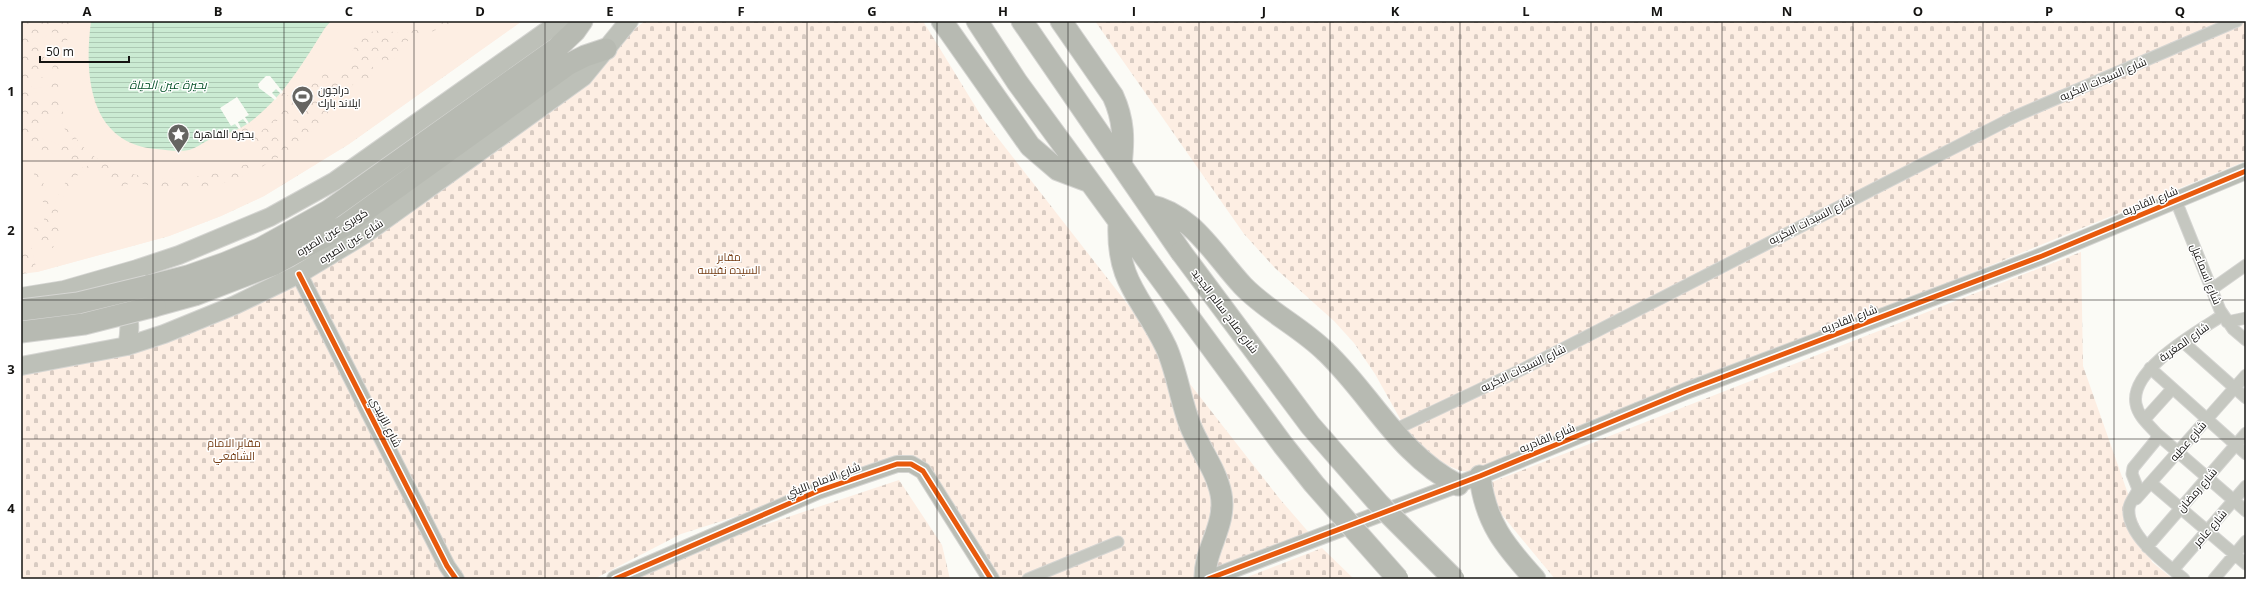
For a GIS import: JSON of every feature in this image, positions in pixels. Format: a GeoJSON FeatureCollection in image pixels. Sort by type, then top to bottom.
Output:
{"type":"FeatureCollection","features":[{"type":"Feature","properties":{"kind":"highway","name":"كوبرى عين الصيره"},"geometry":{"type":"LineString","coordinates":[[21,310],[78,303],[111,296],[188,276],[261,248],[328,211],[360,189],[557,48],[575,31],[582,21]]}},
{"type":"Feature","properties":{"kind":"highway"},"geometry":{"type":"LineString","coordinates":[[942,21],[1030,146],[1058,170],[1090,182]]}},
{"type":"Feature","properties":{"kind":"highway"},"geometry":{"type":"LineString","coordinates":[[977,21],[1017,82],[1305,473],[1398,579]]}},
{"type":"Feature","properties":{"kind":"highway","name":"شارع صلاح سالم الجديد"},"geometry":{"type":"LineString","coordinates":[[1022,21],[1092,125],[1181,252],[1310,425],[1379,504],[1454,579]]}},
{"type":"Feature","properties":{"kind":"highway"},"geometry":{"type":"LineString","coordinates":[[1061,21],[1110,91],[1118,107],[1124,128],[1121,165]]}},
{"type":"Feature","properties":{"kind":"highway","name":"كوبرى عين الصيره"},"geometry":{"type":"LineString","coordinates":[[21,332],[84,324],[188,297],[236,280],[298,253],[373,207],[569,64],[585,56],[606,50]]}},
{"type":"Feature","properties":{"kind":"highway"},"geometry":{"type":"LineString","coordinates":[[1149,205],[1168,210],[1186,221],[1258,300],[1312,340],[1339,364],[1392,431],[1422,462],[1458,484]]}},
{"type":"Feature","properties":{"kind":"highway"},"geometry":{"type":"LineString","coordinates":[[1119,222],[1119,246],[1127,280],[1166,346],[1190,425],[1215,474],[1221,494],[1222,516],[1206,562],[1205,579]]}},
{"type":"Feature","properties":{"kind":"highway"},"geometry":{"type":"LineString","coordinates":[[1480,476],[1482,493],[1492,524],[1500,539],[1535,579]]}},
{"type":"Feature","properties":{"kind":"main road"},"geometry":{"type":"LineString","coordinates":[[21,297],[64,290],[99,281],[179,255],[270,217],[335,181],[561,21]]}},
{"type":"Feature","properties":{"kind":"main road","name":"شارع عين الصيره"},"geometry":{"type":"LineString","coordinates":[[21,366],[127,346],[164,334],[235,305],[299,274],[365,234],[583,77],[630,21]]}},
{"type":"Feature","properties":{"kind":"main road"},"geometry":{"type":"LineString","coordinates":[[99,281],[112,287],[122,300],[129,314],[130,330],[127,346]]}},
{"type":"Feature","properties":{"kind":"street","name":"شارع السيدات البكريه"},"geometry":{"type":"LineString","coordinates":[[1392,431],[1525,368],[2016,116],[2237,21]]}},
{"type":"Feature","properties":{"kind":"street","name":"شارع القادريه"},"geometry":{"type":"LineString","coordinates":[[1208,579],[1480,476],[1686,391],[2042,256],[2246,171]]}},
{"type":"Feature","properties":{"kind":"street","name":"شارع اسماعيل"},"geometry":{"type":"LineString","coordinates":[[2176,201],[2225,319],[2246,340]]}},
{"type":"Feature","properties":{"kind":"street"},"geometry":{"type":"LineString","coordinates":[[2212,289],[2246,265]]}},
{"type":"Feature","properties":{"kind":"street","name":"شارع الزبيدي"},"geometry":{"type":"LineString","coordinates":[[299,274],[447,566],[456,579]]}},
{"type":"Feature","properties":{"kind":"street"},"geometry":{"type":"LineString","coordinates":[[2225,319],[2246,318]]}},
{"type":"Feature","properties":{"kind":"street","name":"شارع المغرية"},"geometry":{"type":"LineString","coordinates":[[2225,319],[2183,342],[2160,357],[2150,368],[2135,397],[2138,411],[2157,434],[2246,511]]}},
{"type":"Feature","properties":{"kind":"street"},"geometry":{"type":"LineString","coordinates":[[2183,342],[2246,398]]}},
{"type":"Feature","properties":{"kind":"street"},"geometry":{"type":"LineString","coordinates":[[2150,368],[2246,454]]}},
{"type":"Feature","properties":{"kind":"street","name":"شارع عطيه"},"geometry":{"type":"LineString","coordinates":[[2129,507],[2246,375]]}},
{"type":"Feature","properties":{"kind":"street"},"geometry":{"type":"LineString","coordinates":[[2144,420],[2172,389]]}},
{"type":"Feature","properties":{"kind":"street","name":"شارع رمضان"},"geometry":{"type":"LineString","coordinates":[[2147,548],[2246,433]]}},
{"type":"Feature","properties":{"kind":"street"},"geometry":{"type":"LineString","coordinates":[[2157,434],[2156,440],[2133,468],[2132,474],[2138,489],[2129,507],[2133,525],[2147,548],[2184,579]]}},
{"type":"Feature","properties":{"kind":"street","name":"شارع الامام الليثي"},"geometry":{"type":"LineString","coordinates":[[616,579],[818,491],[897,464],[911,464],[923,471],[935,488],[990,579]]}},
{"type":"Feature","properties":{"kind":"street"},"geometry":{"type":"LineString","coordinates":[[2152,482],[2246,564]]}},
{"type":"Feature","properties":{"kind":"street","name":"شارع عامر"},"geometry":{"type":"LineString","coordinates":[[2173,570],[2246,486]]}},
{"type":"Feature","properties":{"kind":"street"},"geometry":{"type":"LineString","coordinates":[[2214,579],[2246,541]]}},
{"type":"Feature","properties":{"kind":"street"},"geometry":{"type":"LineString","coordinates":[[1028,579],[1118,542]]}},
{"type":"Feature","properties":{"kind":"green space","name":"بحيرة القاهرة"},"geometry":{"type":"Polygon","coordinates":[[[21,21],[522,21],[349,144],[264,196],[221,216],[169,236],[37,272],[21,274],[21,21]]]}},
{"type":"Feature","properties":{"kind":"green space"},"geometry":{"type":"Polygon","coordinates":[[[72,21],[91,21],[90,84],[96,107],[109,128],[210,139],[239,129],[243,135],[251,130],[255,137],[252,139],[265,156],[235,168],[202,176],[168,178],[136,175],[106,164],[82,146],[66,119],[58,83],[58,75],[72,21]]]}},
{"type":"Feature","properties":{"kind":"green space"},"geometry":{"type":"Polygon","coordinates":[[[331,21],[437,21],[404,33],[384,30],[375,31],[368,34],[357,43],[353,49],[348,72],[323,69],[322,79],[312,75],[303,90],[307,95],[298,103],[283,92],[331,21]]]}},
{"type":"Feature","properties":{"kind":"green space"},"geometry":{"type":"Polygon","coordinates":[[[459,21],[522,21],[349,144],[264,196],[221,216],[169,236],[37,272],[31,245],[21,247],[21,157],[32,171],[40,187],[42,196],[44,222],[35,223],[32,242],[53,248],[60,228],[53,225],[59,208],[68,188],[80,173],[88,169],[97,169],[108,176],[112,187],[119,189],[132,182],[163,188],[194,188],[223,183],[251,173],[279,157],[311,132],[356,81],[363,86],[376,71],[370,64],[379,56],[386,64],[401,54],[395,46],[459,21]]]}},
{"type":"Feature","properties":{"kind":"green space","name":"مقابر السيده نفيسه"},"geometry":{"type":"Polygon","coordinates":[[[645,21],[923,21],[983,119],[1279,498],[1311,535],[1194,579],[996,579],[911,461],[681,534],[594,579],[462,579],[306,275],[367,237],[645,21]]]}},
{"type":"Feature","properties":{"kind":"green space"},"geometry":{"type":"Polygon","coordinates":[[[1095,21],[2246,21],[2246,161],[1485,472],[1461,471],[1449,466],[1426,452],[1408,433],[1375,374],[1354,343],[1334,321],[1275,268],[1244,234],[1095,21]]]}},
{"type":"Feature","properties":{"kind":"green space"},"geometry":{"type":"Polygon","coordinates":[[[52,32],[62,37],[53,62],[51,90],[40,74],[43,70],[45,62],[43,54],[36,42],[52,32]]]}},
{"type":"Feature","properties":{"kind":"green space"},"geometry":{"type":"Polygon","coordinates":[[[37,77],[42,87],[33,89],[27,81],[37,77]]]}},
{"type":"Feature","properties":{"kind":"green space"},"geometry":{"type":"Polygon","coordinates":[[[48,90],[50,92],[49,111],[36,101],[35,93],[48,90]]]}},
{"type":"Feature","properties":{"kind":"green space"},"geometry":{"type":"Polygon","coordinates":[[[275,100],[286,109],[257,135],[249,123],[275,100]]]}},
{"type":"Feature","properties":{"kind":"green space"},"geometry":{"type":"Polygon","coordinates":[[[56,107],[64,128],[82,152],[34,136],[54,117],[56,107]]]}},
{"type":"Feature","properties":{"kind":"green space"},"geometry":{"type":"Polygon","coordinates":[[[287,113],[299,127],[280,142],[268,128],[287,113]]]}},
{"type":"Feature","properties":{"kind":"green space"},"geometry":{"type":"Polygon","coordinates":[[[21,143],[90,165],[81,168],[69,178],[60,192],[50,216],[48,197],[42,180],[33,164],[21,150],[21,143]]]}},
{"type":"Feature","properties":{"kind":"green space"},"geometry":{"type":"Polygon","coordinates":[[[2081,252],[2083,366],[2152,562],[2173,579],[1555,579],[1479,487],[2081,252]]]}},
{"type":"Feature","properties":{"kind":"green space","name":"مقابر الامام الشافعي"},"geometry":{"type":"Polygon","coordinates":[[[295,285],[450,579],[21,579],[21,373],[123,356],[295,285]]]}},
{"type":"Feature","properties":{"kind":"green space"},"geometry":{"type":"Polygon","coordinates":[[[899,480],[942,545],[950,579],[623,579],[701,546],[899,480]]]}},
{"type":"Feature","properties":{"kind":"green space"},"geometry":{"type":"Polygon","coordinates":[[[1322,548],[1354,579],[1242,579],[1322,548]]]}},
{"type":"Feature","properties":{"kind":"water","name":"بحيرة عين الحياة"},"geometry":{"type":"Polygon","coordinates":[[[91,21],[331,21],[292,79],[273,102],[250,122],[240,128],[208,140],[192,149],[172,151],[134,144],[117,134],[104,120],[96,103],[91,84],[89,42],[91,21]]]}},
{"type":"Feature","properties":{"kind":"pier"},"geometry":{"type":"Polygon","coordinates":[[[266,76],[270,76],[283,92],[281,94],[276,89],[272,93],[277,98],[275,100],[259,88],[258,84],[266,76]]]}},
{"type":"Feature","properties":{"kind":"pier"},"geometry":{"type":"Polygon","coordinates":[[[237,97],[249,115],[245,117],[249,123],[247,124],[243,119],[238,122],[241,128],[239,129],[235,124],[231,126],[220,108],[237,97]]]}},
{"type":"Feature","properties":{"kind":"cycle path"},"geometry":{"type":"LineString","coordinates":[[1208,579],[1480,476],[1686,391],[2042,256],[2246,171]]}},
{"type":"Feature","properties":{"kind":"cycle path"},"geometry":{"type":"LineString","coordinates":[[299,274],[447,566],[456,579]]}},
{"type":"Feature","properties":{"kind":"cycle path"},"geometry":{"type":"LineString","coordinates":[[615,579],[818,491],[897,464],[911,464],[923,471],[991,579]]}},
{"type":"Feature","properties":{"kind":"place","name":"دراجون ايلاند بارك"},"geometry":{"type":"Point","coordinates":[302,116]}},
{"type":"Feature","properties":{"kind":"place","name":"بحيرة القاهرة"},"geometry":{"type":"Point","coordinates":[178,154]}}]}
